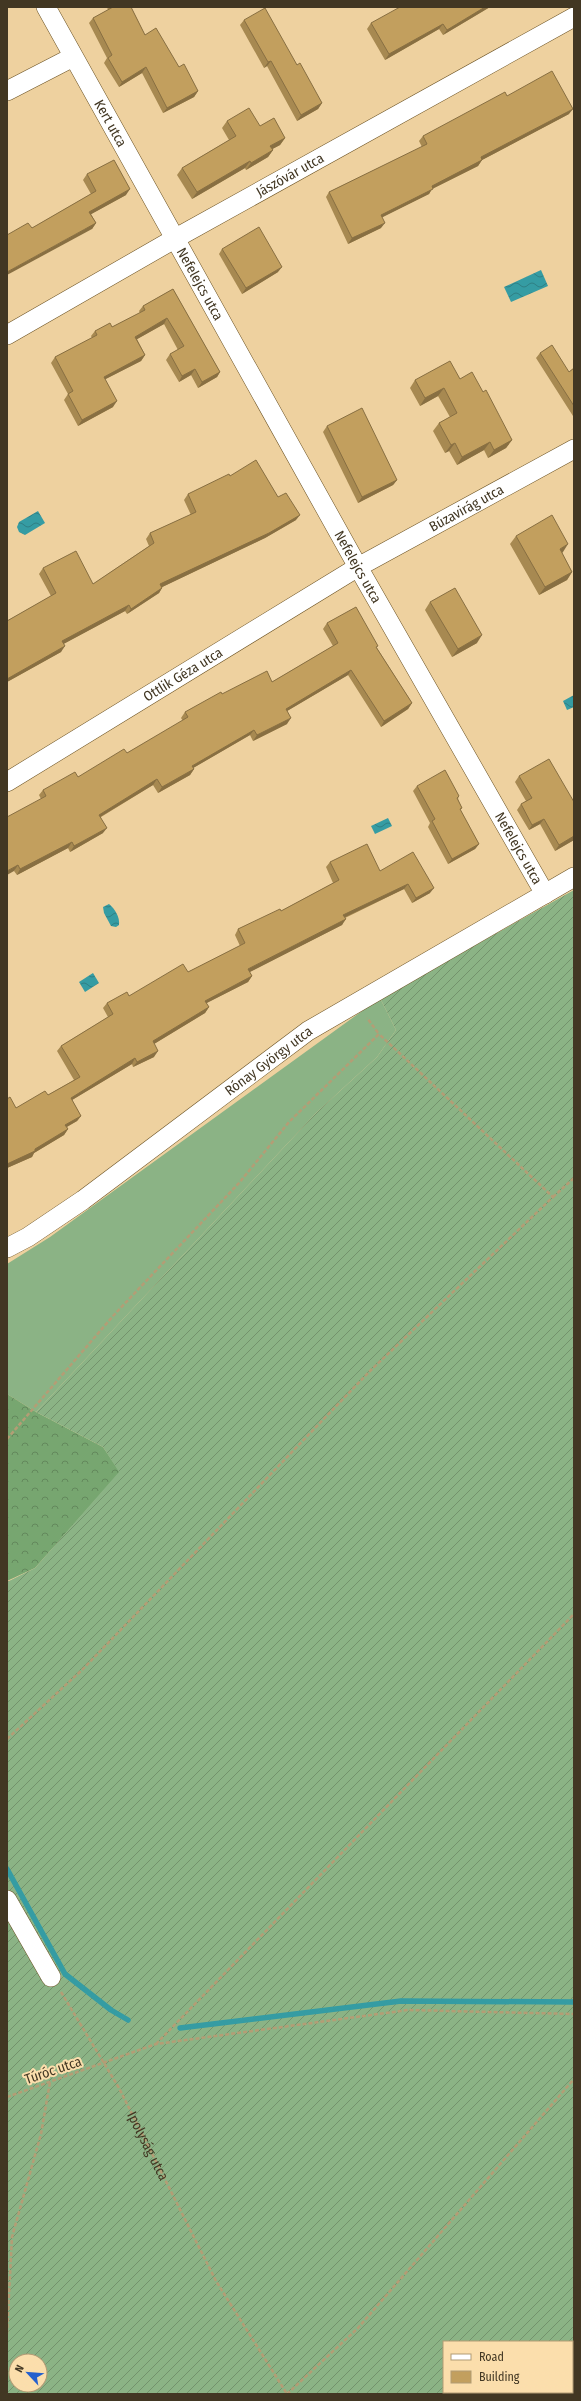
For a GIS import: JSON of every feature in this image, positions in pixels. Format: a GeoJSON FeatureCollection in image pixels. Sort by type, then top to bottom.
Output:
{"type":"FeatureCollection","features":[{"type":"Feature","properties":{"kind":"street","name":"Kert utca"},"geometry":{"type":"LineString","coordinates":[[46,7],[176,238]]}},
{"type":"Feature","properties":{"kind":"street","name":"Jászóvár utca"},"geometry":{"type":"LineString","coordinates":[[7,335],[176,238],[574,17]]}},
{"type":"Feature","properties":{"kind":"street"},"geometry":{"type":"LineString","coordinates":[[7,91],[73,57]]}},
{"type":"Feature","properties":{"kind":"street","name":"Nefelejcs utca"},"geometry":{"type":"LineString","coordinates":[[176,238],[358,567],[545,894]]}},
{"type":"Feature","properties":{"kind":"street","name":"Búzavirág utca"},"geometry":{"type":"LineString","coordinates":[[358,567],[574,449]]}},
{"type":"Feature","properties":{"kind":"street","name":"Ottlik Géza utca"},"geometry":{"type":"LineString","coordinates":[[7,782],[358,567]]}},
{"type":"Feature","properties":{"kind":"street","name":"Rónay György utca"},"geometry":{"type":"LineString","coordinates":[[7,1248],[28,1237],[83,1200],[308,1031],[574,877]]}},
{"type":"Feature","properties":{"kind":"street"},"geometry":{"type":"LineString","coordinates":[[7,1900],[51,1977]]}},
{"type":"Feature","properties":{"kind":"path"},"geometry":{"type":"LineString","coordinates":[[356,1004],[379,1034],[553,1197]]}},
{"type":"Feature","properties":{"kind":"path"},"geometry":{"type":"LineString","coordinates":[[7,1439],[113,1316],[239,1183],[290,1122],[379,1034]]}},
{"type":"Feature","properties":{"kind":"path"},"geometry":{"type":"LineString","coordinates":[[7,1740],[83,1669],[370,1371],[574,1178]]}},
{"type":"Feature","properties":{"kind":"path"},"geometry":{"type":"LineString","coordinates":[[156,2044],[574,1614]]}},
{"type":"Feature","properties":{"kind":"path","name":"Ipolyság utca"},"geometry":{"type":"LineString","coordinates":[[51,1977],[105,2063],[216,2281],[287,2394]]}},
{"type":"Feature","properties":{"kind":"path"},"geometry":{"type":"LineString","coordinates":[[156,2044],[408,2010],[574,2014]]}},
{"type":"Feature","properties":{"kind":"path","name":"Túróc utca"},"geometry":{"type":"LineString","coordinates":[[7,2097],[156,2044]]}},
{"type":"Feature","properties":{"kind":"path"},"geometry":{"type":"LineString","coordinates":[[287,2394],[358,2328],[574,2079]]}},
{"type":"Feature","properties":{"kind":"path"},"geometry":{"type":"LineString","coordinates":[[7,2334],[12,2237],[41,2134],[50,2082]]}},
{"type":"Feature","properties":{"kind":"green space"},"geometry":{"type":"Polygon","coordinates":[[[574,890],[574,2394],[7,2394],[7,1582],[35,1568],[119,1472],[103,1447],[36,1412],[316,1113],[377,1057],[396,1030],[380,998],[574,890]]]}},
{"type":"Feature","properties":{"kind":"green space"},"geometry":{"type":"Polygon","coordinates":[[[380,998],[396,1030],[377,1057],[316,1113],[36,1412],[7,1394],[7,1264],[50,1237],[380,998]]]}},
{"type":"Feature","properties":{"kind":"green space"},"geometry":{"type":"Polygon","coordinates":[[[7,1394],[36,1412],[103,1447],[120,1472],[35,1568],[7,1581],[7,1394]]]}},
{"type":"Feature","properties":{"kind":"water"},"geometry":{"type":"Polygon","coordinates":[[[541,270],[548,286],[511,302],[504,287],[541,270]]]}},
{"type":"Feature","properties":{"kind":"water"},"geometry":{"type":"Polygon","coordinates":[[[38,511],[45,523],[25,535],[19,532],[17,527],[19,522],[38,511]]]}},
{"type":"Feature","properties":{"kind":"water"},"geometry":{"type":"Polygon","coordinates":[[[574,695],[574,707],[567,710],[563,701],[574,695]]]}},
{"type":"Feature","properties":{"kind":"water"},"geometry":{"type":"Polygon","coordinates":[[[388,818],[392,826],[375,834],[371,826],[388,818]]]}},
{"type":"Feature","properties":{"kind":"water"},"geometry":{"type":"Polygon","coordinates":[[[109,904],[118,916],[119,925],[116,927],[111,926],[104,913],[103,907],[109,904]]]}},
{"type":"Feature","properties":{"kind":"water"},"geometry":{"type":"Polygon","coordinates":[[[93,973],[99,983],[85,992],[79,982],[93,973]]]}},
{"type":"Feature","properties":{"kind":"building"},"geometry":{"type":"Polygon","coordinates":[[[113,7],[131,7],[145,35],[156,28],[179,67],[184,64],[198,91],[167,108],[146,67],[122,82],[108,58],[112,55],[93,18],[113,7]]]}},
{"type":"Feature","properties":{"kind":"building"},"geometry":{"type":"Polygon","coordinates":[[[400,7],[485,7],[447,30],[443,24],[389,54],[371,23],[400,7]]]}},
{"type":"Feature","properties":{"kind":"building"},"geometry":{"type":"Polygon","coordinates":[[[265,8],[297,65],[300,63],[322,103],[301,115],[271,61],[268,62],[244,20],[265,8]]]}},
{"type":"Feature","properties":{"kind":"building"},"geometry":{"type":"Polygon","coordinates":[[[552,71],[573,109],[481,157],[482,160],[432,186],[433,189],[381,215],[385,223],[352,238],[329,192],[427,144],[423,136],[505,92],[507,96],[552,71]]]}},
{"type":"Feature","properties":{"kind":"building"},"geometry":{"type":"Polygon","coordinates":[[[249,108],[260,126],[274,118],[285,138],[270,146],[273,150],[251,163],[250,161],[197,192],[182,168],[236,136],[227,121],[249,108]]]}},
{"type":"Feature","properties":{"kind":"building"},"geometry":{"type":"Polygon","coordinates":[[[114,160],[130,189],[89,212],[96,223],[7,272],[7,235],[28,223],[32,228],[96,191],[87,174],[114,160]]]}},
{"type":"Feature","properties":{"kind":"building"},"geometry":{"type":"Polygon","coordinates":[[[259,227],[282,267],[246,288],[222,249],[259,227]]]}},
{"type":"Feature","properties":{"kind":"building"},"geometry":{"type":"Polygon","coordinates":[[[173,289],[220,372],[202,382],[195,369],[182,376],[170,354],[184,346],[167,318],[135,337],[145,355],[104,377],[117,401],[82,420],[68,394],[73,391],[55,357],[97,335],[95,331],[110,323],[112,327],[145,310],[143,306],[173,289]]]}},
{"type":"Feature","properties":{"kind":"building"},"geometry":{"type":"Polygon","coordinates":[[[552,345],[569,372],[574,368],[574,406],[540,353],[552,345]]]}},
{"type":"Feature","properties":{"kind":"building"},"geometry":{"type":"Polygon","coordinates":[[[450,361],[460,379],[472,372],[483,392],[486,390],[512,440],[494,450],[490,442],[462,457],[455,443],[451,445],[439,423],[457,413],[444,388],[425,398],[415,380],[450,361]]]}},
{"type":"Feature","properties":{"kind":"building"},"geometry":{"type":"Polygon","coordinates":[[[362,408],[397,480],[362,497],[327,426],[362,408]]]}},
{"type":"Feature","properties":{"kind":"building"},"geometry":{"type":"Polygon","coordinates":[[[256,460],[278,497],[286,493],[300,515],[269,533],[160,584],[162,588],[131,609],[129,605],[62,641],[65,646],[7,679],[7,621],[56,593],[43,568],[76,551],[93,584],[154,543],[150,533],[196,512],[188,494],[229,474],[230,476],[256,460]]]}},
{"type":"Feature","properties":{"kind":"building"},"geometry":{"type":"Polygon","coordinates":[[[552,515],[568,544],[560,549],[572,572],[545,587],[516,536],[552,515]]]}},
{"type":"Feature","properties":{"kind":"building"},"geometry":{"type":"Polygon","coordinates":[[[455,588],[482,635],[458,649],[430,602],[455,588]]]}},
{"type":"Feature","properties":{"kind":"building"},"geometry":{"type":"Polygon","coordinates":[[[356,607],[378,646],[376,647],[412,703],[384,721],[351,670],[286,709],[291,718],[257,735],[254,730],[192,766],[194,769],[162,787],[157,779],[99,815],[107,828],[74,846],[72,842],[20,869],[18,865],[7,871],[7,817],[46,796],[43,790],[75,772],[78,777],[124,749],[127,753],[188,717],[185,712],[221,692],[222,694],[267,671],[272,682],[338,643],[327,623],[356,607]]]}},
{"type":"Feature","properties":{"kind":"building"},"geometry":{"type":"Polygon","coordinates":[[[549,759],[574,802],[574,836],[559,845],[544,819],[532,825],[521,804],[532,798],[519,776],[549,759]]]}},
{"type":"Feature","properties":{"kind":"building"},"geometry":{"type":"Polygon","coordinates":[[[445,770],[459,796],[457,798],[462,808],[460,809],[479,844],[452,859],[432,821],[435,819],[417,786],[445,770]]]}},
{"type":"Feature","properties":{"kind":"building"},"geometry":{"type":"Polygon","coordinates":[[[367,844],[380,871],[413,852],[434,888],[416,898],[408,884],[343,915],[346,919],[248,969],[252,976],[205,1001],[209,1007],[153,1041],[158,1051],[137,1062],[135,1058],[71,1098],[81,1116],[65,1125],[68,1129],[35,1149],[35,1151],[7,1164],[7,1099],[10,1097],[16,1108],[45,1091],[48,1095],[80,1077],[61,1046],[113,1014],[107,1003],[127,992],[129,996],[183,964],[188,972],[245,943],[238,929],[280,909],[281,911],[339,880],[330,862],[367,844]]]}},
{"type":"Feature","properties":{"kind":"waterway"},"geometry":{"type":"LineString","coordinates":[[7,1869],[65,1974],[111,2010],[128,2020]]}},
{"type":"Feature","properties":{"kind":"waterway"},"geometry":{"type":"LineString","coordinates":[[180,2028],[401,2001],[574,2002]]}}]}
